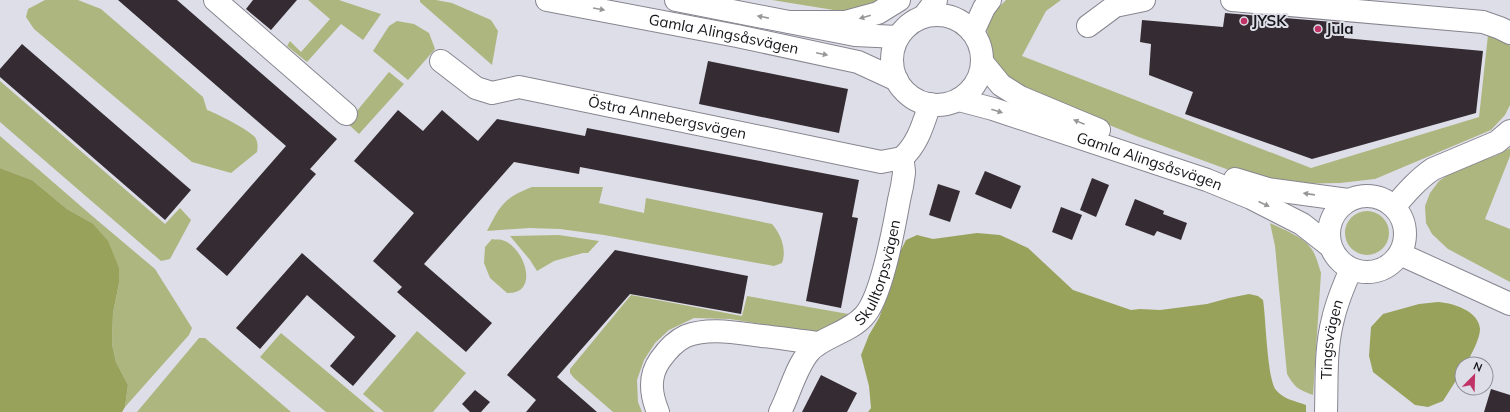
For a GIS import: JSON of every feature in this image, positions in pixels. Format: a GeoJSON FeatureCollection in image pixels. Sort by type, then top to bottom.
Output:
{"type":"FeatureCollection","features":[{"type":"Feature","properties":{"kind":"main road"},"geometry":{"type":"LineString","coordinates":[[215,0],[346,114]]}},
{"type":"Feature","properties":{"kind":"main road","name":"Gamla Alingsåsvägen"},"geometry":{"type":"LineString","coordinates":[[547,0],[737,36],[858,62],[897,80]]}},
{"type":"Feature","properties":{"kind":"main road","name":"Gamla Alingsåsvägen"},"geometry":{"type":"LineString","coordinates":[[676,0],[854,34],[898,37]]}},
{"type":"Feature","properties":{"kind":"main road"},"geometry":{"type":"LineString","coordinates":[[790,22],[845,22],[878,13],[899,0]]}},
{"type":"Feature","properties":{"kind":"main road"},"geometry":{"type":"LineString","coordinates":[[973,32],[984,8],[990,0]]}},
{"type":"Feature","properties":{"kind":"main road"},"geometry":{"type":"LineString","coordinates":[[1088,26],[1115,6],[1144,0]]}},
{"type":"Feature","properties":{"kind":"main road"},"geometry":{"type":"LineString","coordinates":[[1232,0],[1483,22],[1510,33]]}},
{"type":"Feature","properties":{"kind":"main road"},"geometry":{"type":"LineString","coordinates":[[930,8],[942,15],[951,16],[963,23],[973,32],[981,46],[983,63],[982,70],[976,84],[959,100],[945,104],[923,103],[910,96],[905,92],[894,73],[892,58],[898,37],[909,24],[930,8]]}},
{"type":"Feature","properties":{"kind":"main road","name":"Östra Annebergsvägen"},"geometry":{"type":"LineString","coordinates":[[441,62],[476,88],[492,93],[519,87],[881,162],[902,158]]}},
{"type":"Feature","properties":{"kind":"main road","name":"Gamla Alingsåsvägen"},"geometry":{"type":"LineString","coordinates":[[983,63],[1001,85],[1020,97],[1104,133],[1228,177],[1268,188],[1348,200]]}},
{"type":"Feature","properties":{"kind":"main road","name":"Gamla Alingsåsvägen"},"geometry":{"type":"LineString","coordinates":[[959,100],[994,110],[1213,183],[1275,210],[1307,228],[1330,246]]}},
{"type":"Feature","properties":{"kind":"main road"},"geometry":{"type":"LineString","coordinates":[[902,158],[913,148],[930,104]]}},
{"type":"Feature","properties":{"kind":"main road"},"geometry":{"type":"LineString","coordinates":[[1394,207],[1424,175],[1433,169],[1496,142],[1510,131]]}},
{"type":"Feature","properties":{"kind":"main road","name":"Skulltorpsvägen"},"geometry":{"type":"LineString","coordinates":[[780,412],[805,357],[810,350],[819,343],[845,331],[856,324],[865,315],[873,303],[893,231],[904,172],[902,158]]}},
{"type":"Feature","properties":{"kind":"main road"},"geometry":{"type":"LineString","coordinates":[[1372,195],[1384,199],[1394,207],[1402,217],[1405,230],[1405,242],[1400,254],[1390,264],[1378,271],[1364,272],[1351,269],[1334,255],[1330,246],[1328,232],[1331,219],[1338,208],[1348,200],[1360,196],[1372,195]]}},
{"type":"Feature","properties":{"kind":"main road"},"geometry":{"type":"LineString","coordinates":[[1400,254],[1510,304]]}},
{"type":"Feature","properties":{"kind":"main road","name":"Tingsvägen"},"geometry":{"type":"LineString","coordinates":[[1326,412],[1328,347],[1332,320],[1339,295],[1351,269]]}},
{"type":"Feature","properties":{"kind":"main road"},"geometry":{"type":"LineString","coordinates":[[658,412],[652,396],[651,383],[654,371],[670,347],[686,336],[716,331],[819,343]]}},
{"type":"Feature","properties":{"kind":"green space"},"geometry":{"type":"Polygon","coordinates":[[[45,0],[78,0],[101,9],[203,97],[207,110],[232,122],[255,137],[258,144],[257,152],[231,173],[192,162],[34,29],[26,17],[28,9],[45,0]]]}},
{"type":"Feature","properties":{"kind":"green space"},"geometry":{"type":"Polygon","coordinates":[[[308,0],[339,0],[381,14],[363,40],[341,24],[307,62],[287,46],[290,41],[301,52],[330,19],[308,0]]]}},
{"type":"Feature","properties":{"kind":"green space"},"geometry":{"type":"Polygon","coordinates":[[[420,0],[436,0],[452,3],[491,20],[498,31],[492,65],[420,2],[420,0]]]}},
{"type":"Feature","properties":{"kind":"green space"},"geometry":{"type":"Polygon","coordinates":[[[772,0],[882,0],[846,12],[772,0]]]}},
{"type":"Feature","properties":{"kind":"green space"},"geometry":{"type":"Polygon","coordinates":[[[1006,0],[1061,0],[1046,11],[1022,56],[1311,168],[1479,117],[1488,35],[1510,45],[1510,105],[1505,115],[1491,130],[1375,179],[1340,183],[1289,184],[1240,174],[1136,136],[1029,92],[1008,80],[993,60],[988,44],[987,26],[996,10],[1006,0]]]}},
{"type":"Feature","properties":{"kind":"green space"},"geometry":{"type":"Polygon","coordinates":[[[397,21],[414,24],[429,33],[435,49],[408,80],[373,51],[389,26],[397,21]]]}},
{"type":"Feature","properties":{"kind":"green space"},"geometry":{"type":"Polygon","coordinates":[[[389,72],[404,84],[359,134],[347,123],[389,72]]]}},
{"type":"Feature","properties":{"kind":"green space"},"geometry":{"type":"Polygon","coordinates":[[[0,81],[165,224],[180,208],[191,220],[170,259],[161,261],[0,122],[0,81]]]}},
{"type":"Feature","properties":{"kind":"green space"},"geometry":{"type":"Polygon","coordinates":[[[0,136],[155,269],[192,328],[189,335],[125,407],[128,385],[116,362],[112,344],[113,313],[119,283],[92,223],[67,209],[32,180],[0,168],[0,136]]]}},
{"type":"Feature","properties":{"kind":"green space"},"geometry":{"type":"Polygon","coordinates":[[[1510,148],[1510,156],[1485,219],[1510,229],[1510,282],[1448,249],[1432,234],[1426,223],[1425,206],[1430,193],[1439,181],[1458,168],[1495,156],[1510,148]]]}},
{"type":"Feature","properties":{"kind":"green space"},"geometry":{"type":"Polygon","coordinates":[[[0,168],[32,180],[67,209],[92,223],[108,241],[119,268],[119,283],[113,313],[112,344],[116,362],[128,385],[125,407],[122,412],[0,412],[0,168]]]}},
{"type":"Feature","properties":{"kind":"green space"},"geometry":{"type":"Polygon","coordinates":[[[532,187],[603,187],[599,203],[644,213],[646,198],[772,224],[778,232],[782,242],[784,253],[782,263],[774,266],[604,235],[560,229],[529,228],[487,231],[504,203],[515,195],[532,187]]]}},
{"type":"Feature","properties":{"kind":"green space"},"geometry":{"type":"Polygon","coordinates":[[[1367,211],[1379,215],[1385,221],[1389,233],[1385,245],[1379,251],[1367,255],[1355,251],[1349,245],[1345,233],[1349,221],[1355,215],[1367,211]]]}},
{"type":"Feature","properties":{"kind":"green space"},"geometry":{"type":"Polygon","coordinates":[[[1270,223],[1302,239],[1314,253],[1321,273],[1313,395],[1297,388],[1287,374],[1275,246],[1270,223]]]}},
{"type":"Feature","properties":{"kind":"green space"},"geometry":{"type":"Polygon","coordinates":[[[977,233],[1000,235],[1028,248],[1073,290],[1131,310],[1160,310],[1207,304],[1249,294],[1258,296],[1263,300],[1269,361],[1273,384],[1282,396],[1306,405],[1306,412],[868,412],[871,408],[869,386],[861,355],[869,335],[879,318],[889,292],[899,254],[906,240],[917,235],[933,239],[977,233]]]}},
{"type":"Feature","properties":{"kind":"green space"},"geometry":{"type":"Polygon","coordinates":[[[559,235],[599,241],[588,253],[554,261],[537,271],[510,236],[559,235]]]}},
{"type":"Feature","properties":{"kind":"green space"},"geometry":{"type":"Polygon","coordinates":[[[492,239],[502,240],[510,244],[517,251],[522,260],[526,269],[526,278],[524,286],[517,291],[507,293],[490,278],[484,263],[485,247],[492,239]]]}},
{"type":"Feature","properties":{"kind":"green space"},"geometry":{"type":"Polygon","coordinates":[[[631,295],[742,316],[747,296],[854,315],[823,334],[730,319],[694,318],[669,330],[655,343],[644,360],[637,380],[638,402],[642,412],[613,412],[574,378],[570,373],[570,369],[631,295]]]}},
{"type":"Feature","properties":{"kind":"green space"},"geometry":{"type":"Polygon","coordinates":[[[1438,302],[1458,306],[1475,317],[1479,323],[1480,329],[1477,342],[1470,356],[1454,356],[1454,384],[1443,401],[1428,407],[1415,405],[1373,372],[1369,356],[1371,327],[1383,314],[1419,304],[1438,302]]]}},
{"type":"Feature","properties":{"kind":"green space"},"geometry":{"type":"Polygon","coordinates":[[[417,331],[466,373],[433,412],[384,412],[363,394],[417,331]]]}},
{"type":"Feature","properties":{"kind":"green space"},"geometry":{"type":"Polygon","coordinates":[[[281,333],[375,412],[326,412],[260,357],[281,333]]]}},
{"type":"Feature","properties":{"kind":"green space"},"geometry":{"type":"Polygon","coordinates":[[[199,338],[205,338],[291,412],[137,412],[199,338]]]}},
{"type":"Feature","properties":{"kind":"building"},"geometry":{"type":"Polygon","coordinates":[[[118,0],[177,0],[337,139],[310,169],[316,174],[227,276],[196,249],[286,146],[118,0]]]}},
{"type":"Feature","properties":{"kind":"building"},"geometry":{"type":"Polygon","coordinates":[[[253,0],[297,0],[271,30],[246,9],[253,0]]]}},
{"type":"Feature","properties":{"kind":"building"},"geometry":{"type":"Polygon","coordinates":[[[1225,13],[1345,23],[1344,38],[1483,51],[1476,113],[1312,159],[1185,114],[1193,92],[1149,75],[1151,44],[1140,42],[1142,20],[1223,27],[1225,13]]]}},
{"type":"Feature","properties":{"kind":"building"},"geometry":{"type":"Polygon","coordinates":[[[22,44],[191,190],[165,220],[0,77],[0,69],[22,44]]]}},
{"type":"Feature","properties":{"kind":"building"},"geometry":{"type":"Polygon","coordinates":[[[708,61],[848,89],[839,133],[699,104],[708,61]]]}},
{"type":"Feature","properties":{"kind":"building"},"geometry":{"type":"Polygon","coordinates":[[[398,110],[423,131],[442,110],[478,141],[497,119],[585,136],[587,128],[859,180],[852,217],[858,218],[841,308],[806,301],[823,213],[580,167],[579,174],[514,162],[424,264],[492,323],[466,352],[397,292],[402,287],[373,261],[414,213],[354,161],[398,110]]]}},
{"type":"Feature","properties":{"kind":"building"},"geometry":{"type":"Polygon","coordinates":[[[985,171],[1021,186],[1011,209],[975,194],[985,171]]]}},
{"type":"Feature","properties":{"kind":"building"},"geometry":{"type":"Polygon","coordinates":[[[1092,178],[1109,185],[1096,217],[1080,210],[1092,178]]]}},
{"type":"Feature","properties":{"kind":"building"},"geometry":{"type":"Polygon","coordinates":[[[938,184],[960,191],[950,222],[929,215],[938,184]]]}},
{"type":"Feature","properties":{"kind":"building"},"geometry":{"type":"Polygon","coordinates":[[[1135,199],[1164,211],[1163,214],[1187,223],[1181,240],[1157,231],[1154,236],[1125,225],[1135,199]]]}},
{"type":"Feature","properties":{"kind":"building"},"geometry":{"type":"Polygon","coordinates":[[[1061,207],[1082,215],[1072,240],[1052,232],[1061,207]]]}},
{"type":"Feature","properties":{"kind":"building"},"geometry":{"type":"Polygon","coordinates":[[[615,250],[748,276],[741,314],[630,294],[557,377],[597,412],[526,412],[536,400],[507,375],[615,250]]]}},
{"type":"Feature","properties":{"kind":"building"},"geometry":{"type":"Polygon","coordinates":[[[302,253],[396,336],[353,386],[330,366],[355,337],[307,295],[260,349],[236,328],[302,253]]]}},
{"type":"Feature","properties":{"kind":"building"},"geometry":{"type":"Polygon","coordinates":[[[821,375],[857,393],[847,412],[802,412],[821,375]]]}},
{"type":"Feature","properties":{"kind":"building"},"geometry":{"type":"Polygon","coordinates":[[[475,390],[490,402],[481,412],[470,412],[462,404],[475,390]]]}},
{"type":"Feature","properties":{"kind":"building"},"geometry":{"type":"Polygon","coordinates":[[[1494,390],[1510,395],[1510,412],[1484,412],[1489,396],[1494,396],[1494,390]]]}},
{"type":"Feature","properties":{"kind":"place","name":"JYSK"},"geometry":{"type":"Point","coordinates":[1244,21]}},
{"type":"Feature","properties":{"kind":"place","name":"Jula"},"geometry":{"type":"Point","coordinates":[1318,29]}}]}
